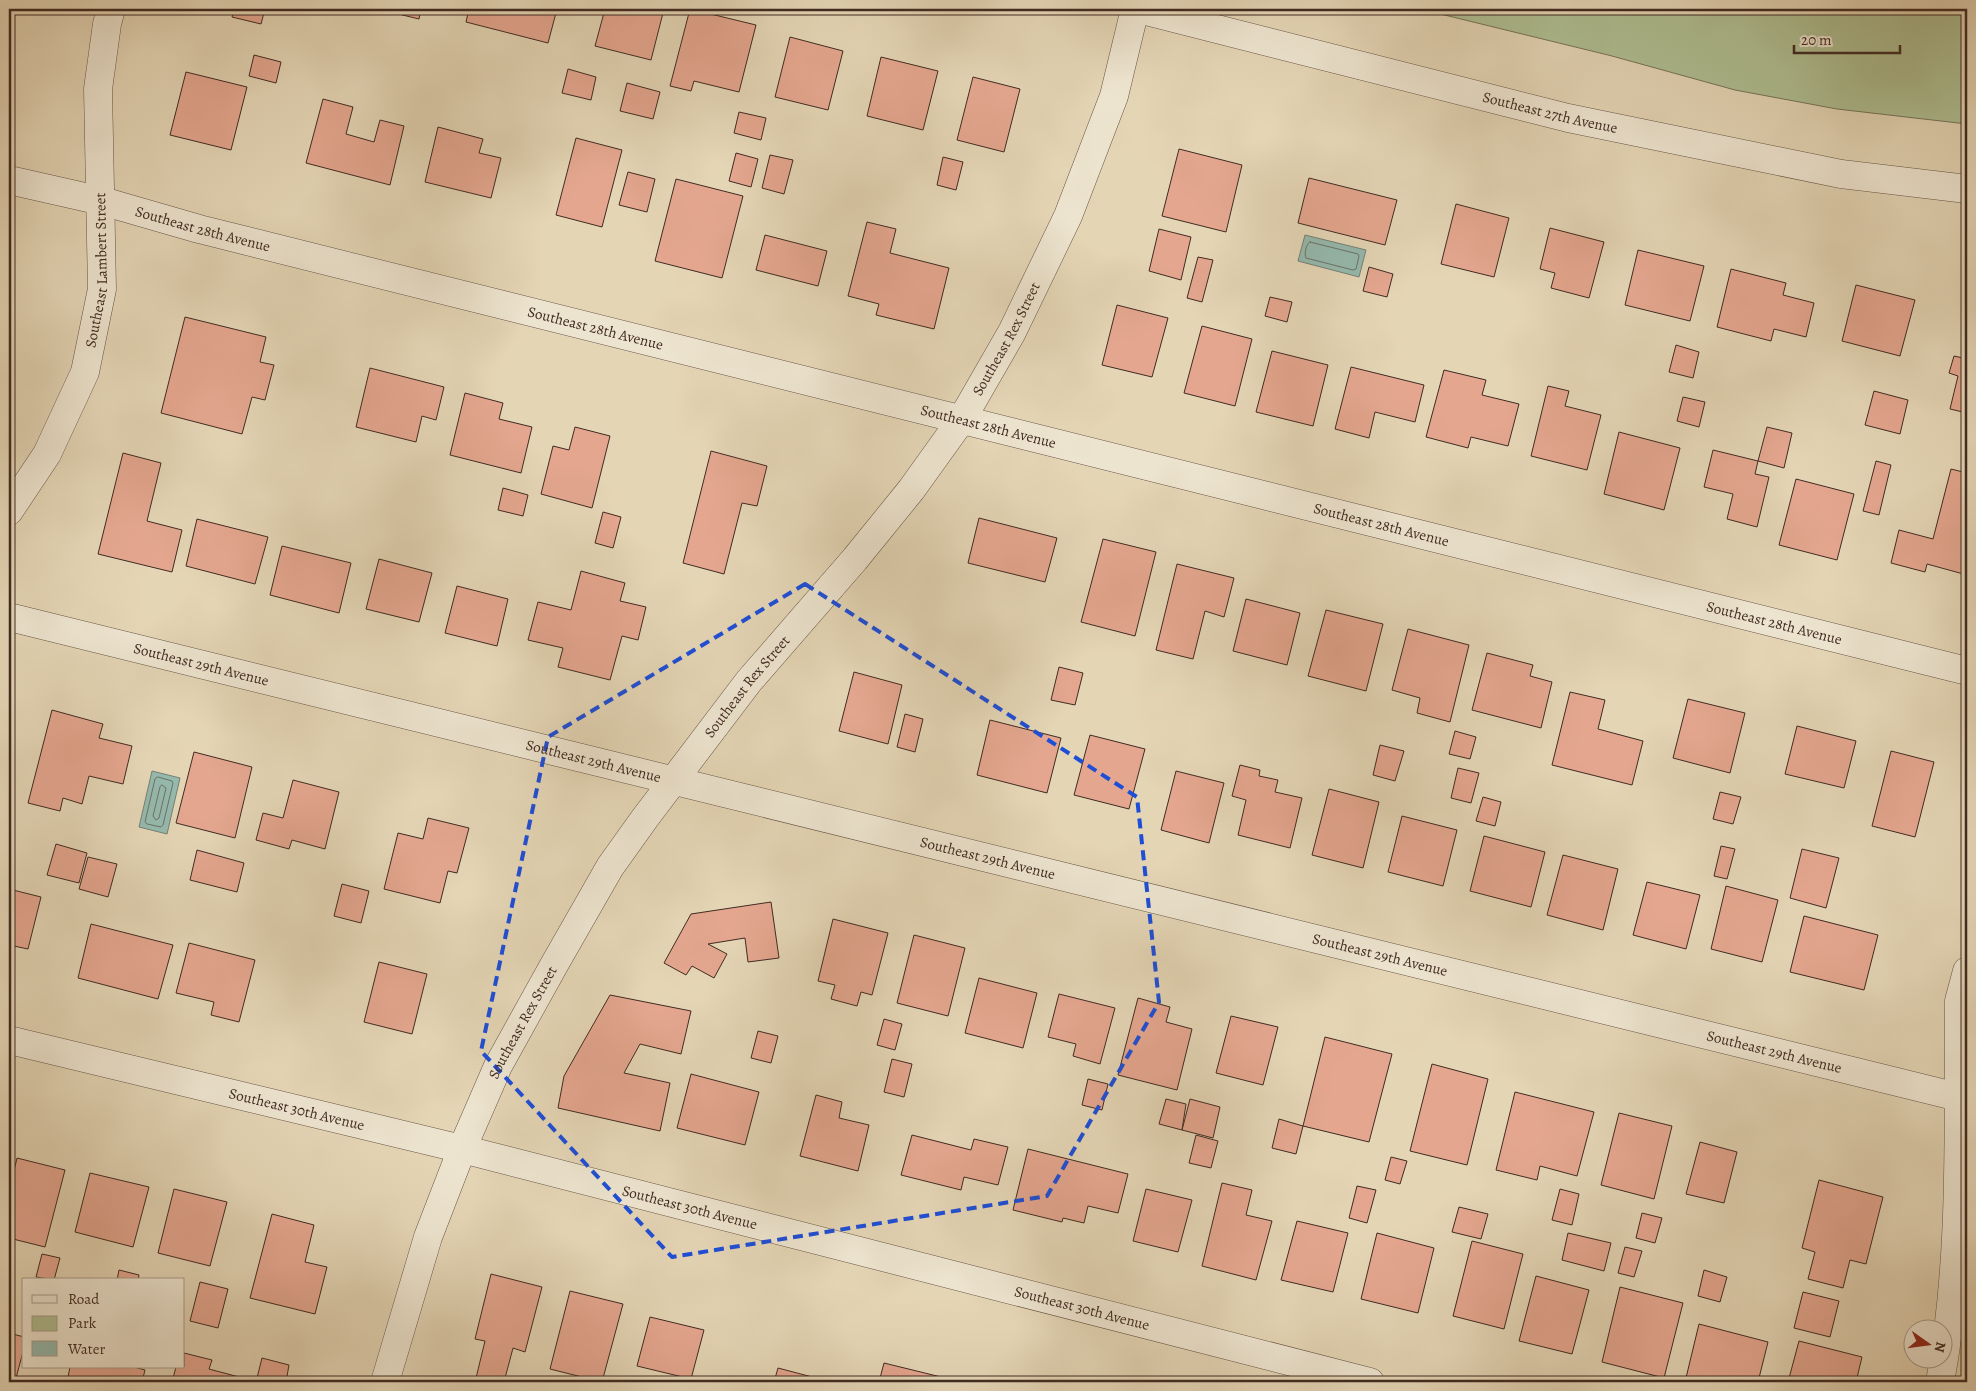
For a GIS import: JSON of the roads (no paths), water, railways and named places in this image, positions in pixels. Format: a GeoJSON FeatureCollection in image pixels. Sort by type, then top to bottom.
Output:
{"type":"FeatureCollection","features":[{"type":"Feature","properties":{"kind":"street","name":"Southeast Lambert Street"},"geometry":{"type":"LineString","coordinates":[[9,511],[47,454],[85,372],[102,289],[102,201],[98,89],[106,24],[111,9]]}},
{"type":"Feature","properties":{"kind":"street","name":"Southeast 27th Avenue"},"geometry":{"type":"LineString","coordinates":[[1136,9],[1568,118],[1841,174],[1967,189]]}},
{"type":"Feature","properties":{"kind":"street","name":"Southeast Rex Street"},"geometry":{"type":"LineString","coordinates":[[385,1382],[428,1237],[462,1149],[498,1066],[610,867],[749,681],[855,559],[962,420],[1012,332],[1068,216],[1114,96],[1136,9]]}},
{"type":"Feature","properties":{"kind":"street","name":"Southeast 28th Avenue"},"geometry":{"type":"LineString","coordinates":[[9,180],[102,201],[208,231],[1967,671]]}},
{"type":"Feature","properties":{"kind":"street","name":"Southeast 29th Avenue"},"geometry":{"type":"LineString","coordinates":[[9,617],[1963,1097]]}},
{"type":"Feature","properties":{"kind":"street"},"geometry":{"type":"LineString","coordinates":[[1940,1382],[1950,1311],[1963,1097],[1959,1001],[1967,971]]}},
{"type":"Feature","properties":{"kind":"street","name":"Southeast 30th Avenue"},"geometry":{"type":"LineString","coordinates":[[9,1040],[462,1149],[1370,1382]]}},
{"type":"Feature","properties":{"kind":"water"},"geometry":{"type":"Polygon","coordinates":[[[1305,235],[1366,250],[1359,277],[1298,261],[1305,235]]]}},
{"type":"Feature","properties":{"kind":"water"},"geometry":{"type":"Polygon","coordinates":[[[152,771],[180,778],[167,834],[139,827],[152,771]]]}}]}
